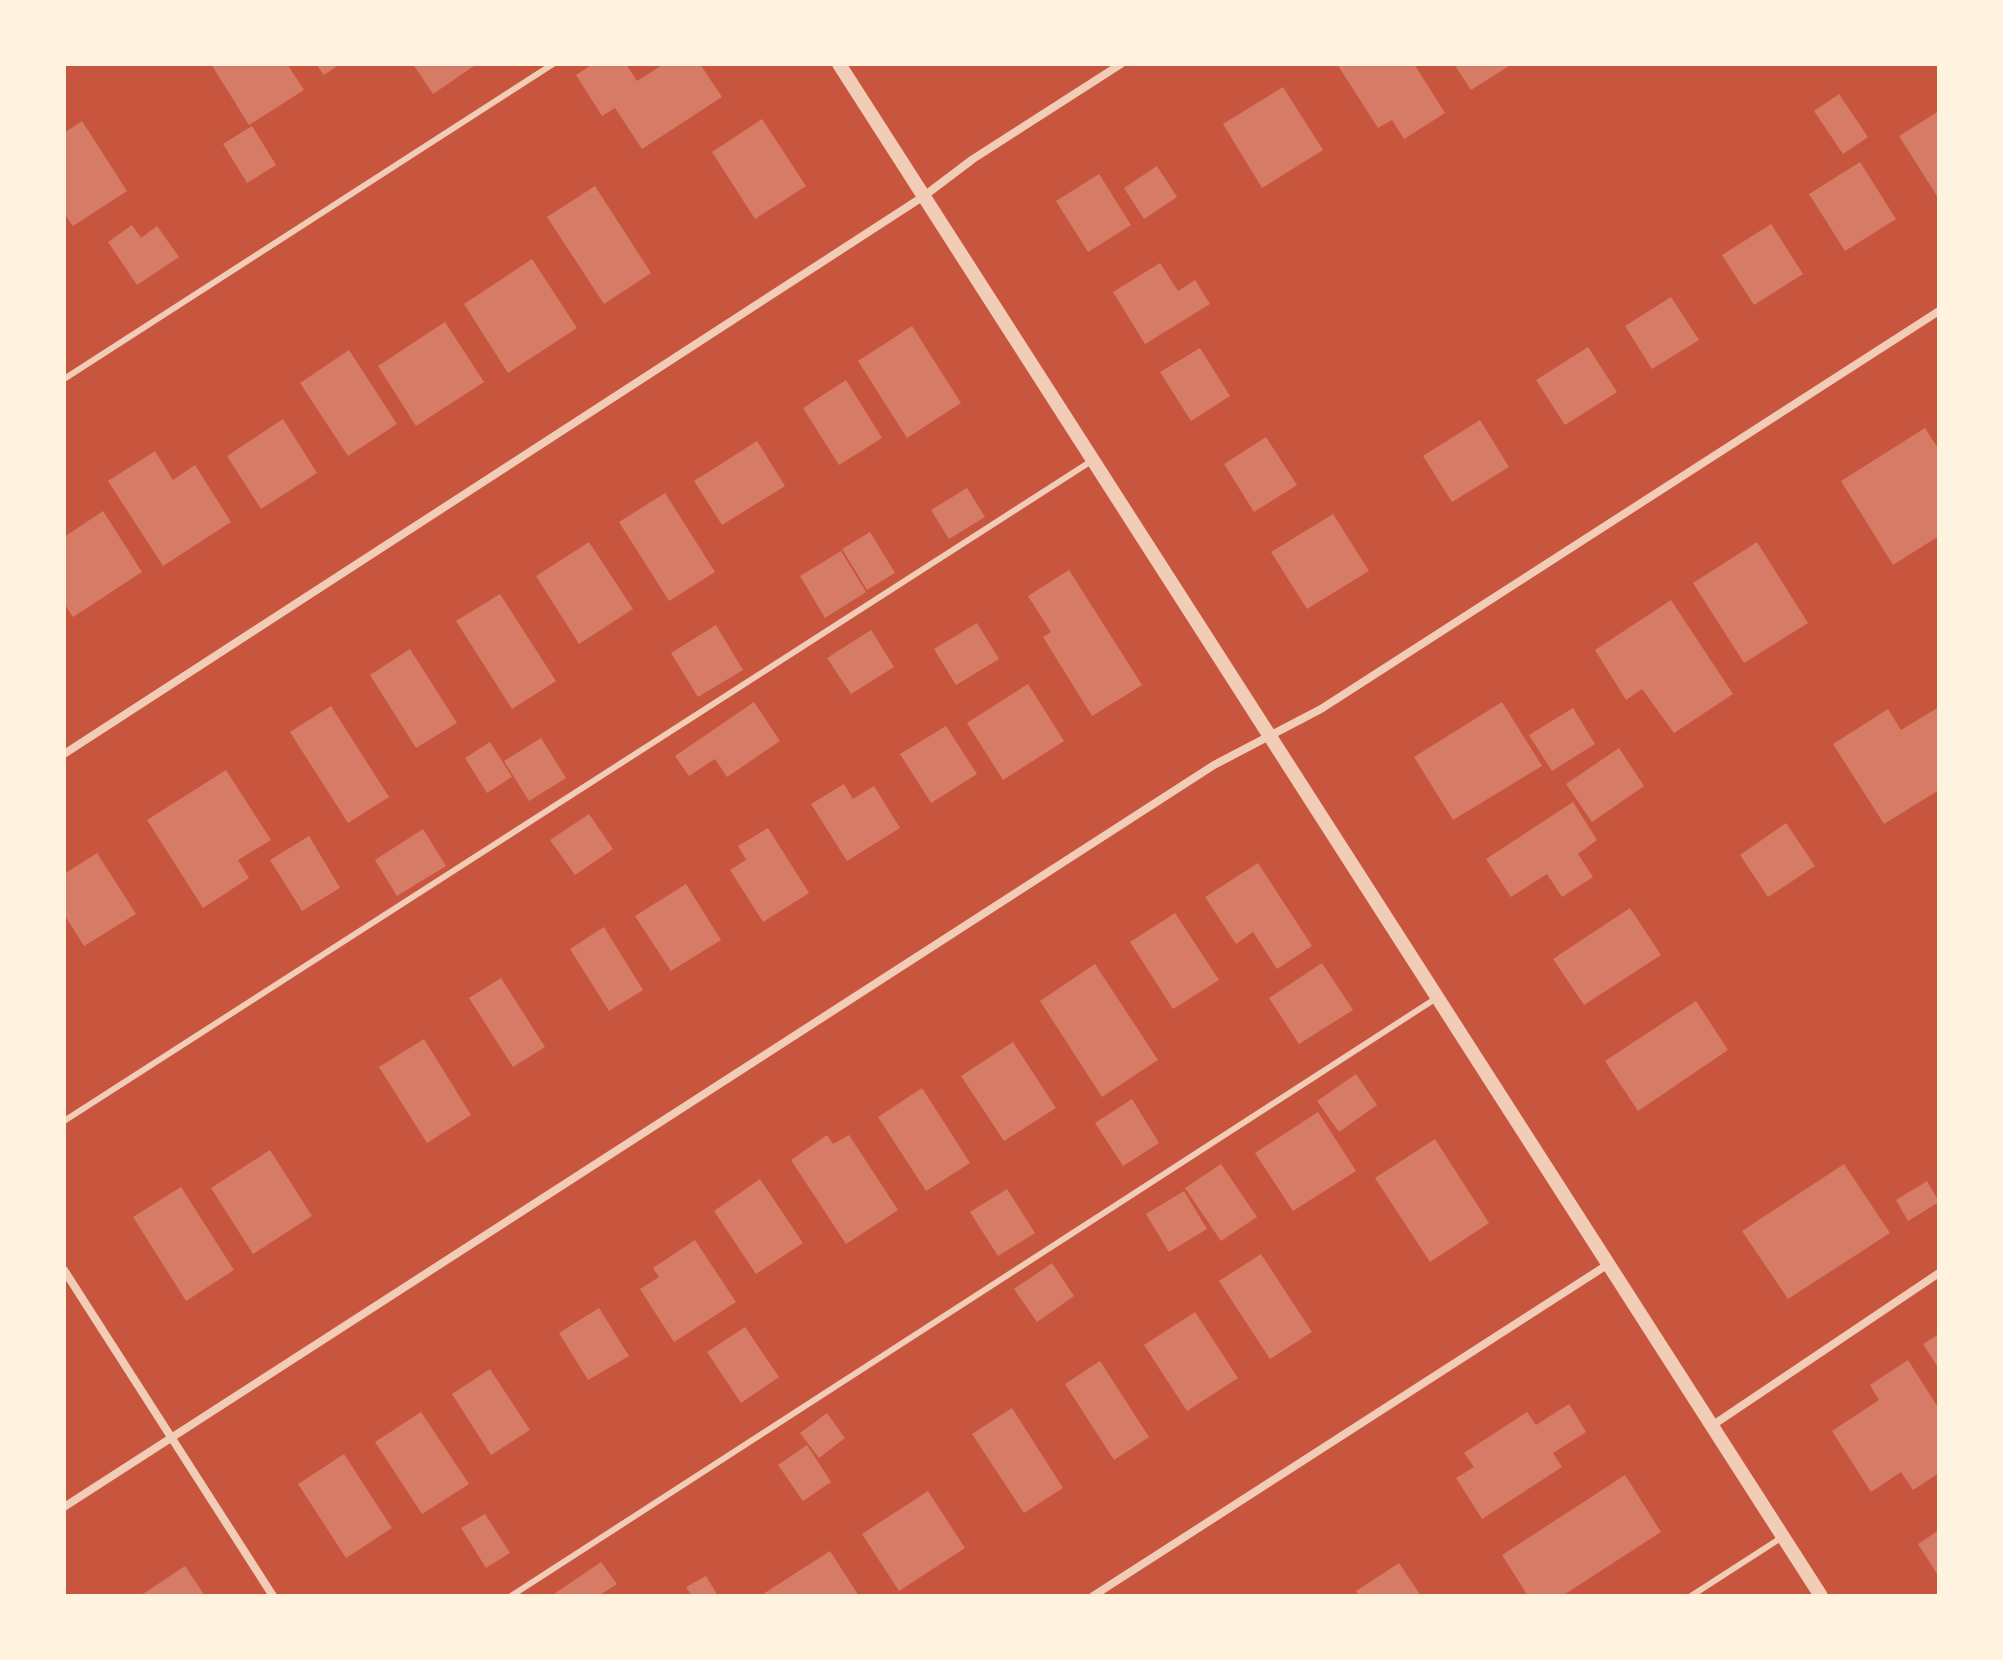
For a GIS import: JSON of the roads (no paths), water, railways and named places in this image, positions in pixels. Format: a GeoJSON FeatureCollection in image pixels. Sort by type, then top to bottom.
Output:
{"type":"FeatureCollection","features":[{"type":"Feature","properties":{"kind":"street"},"geometry":{"type":"LineString","coordinates":[[839,64],[1821,1596]]}},
{"type":"Feature","properties":{"kind":"street"},"geometry":{"type":"LineString","coordinates":[[64,754],[924,196],[984,152],[1121,64]]}},
{"type":"Feature","properties":{"kind":"street"},"geometry":{"type":"LineString","coordinates":[[64,1507],[1214,765],[1335,700],[1939,311]]}},
{"type":"Feature","properties":{"kind":"street"},"geometry":{"type":"LineString","coordinates":[[1093,1596],[1607,1265]]}},
{"type":"Feature","properties":{"kind":"street"},"geometry":{"type":"LineString","coordinates":[[64,1270],[273,1596]]}},
{"type":"Feature","properties":{"kind":"street"},"geometry":{"type":"LineString","coordinates":[[1713,1425],[1939,1273]]}},
{"type":"Feature","properties":{"kind":"lane"},"geometry":{"type":"LineString","coordinates":[[64,379],[553,64]]}},
{"type":"Feature","properties":{"kind":"lane"},"geometry":{"type":"LineString","coordinates":[[64,1121],[1093,460]]}},
{"type":"Feature","properties":{"kind":"lane"},"geometry":{"type":"LineString","coordinates":[[511,1596],[1438,997]]}},
{"type":"Feature","properties":{"kind":"lane"},"geometry":{"type":"LineString","coordinates":[[1691,1596],[1784,1536]]}}]}
